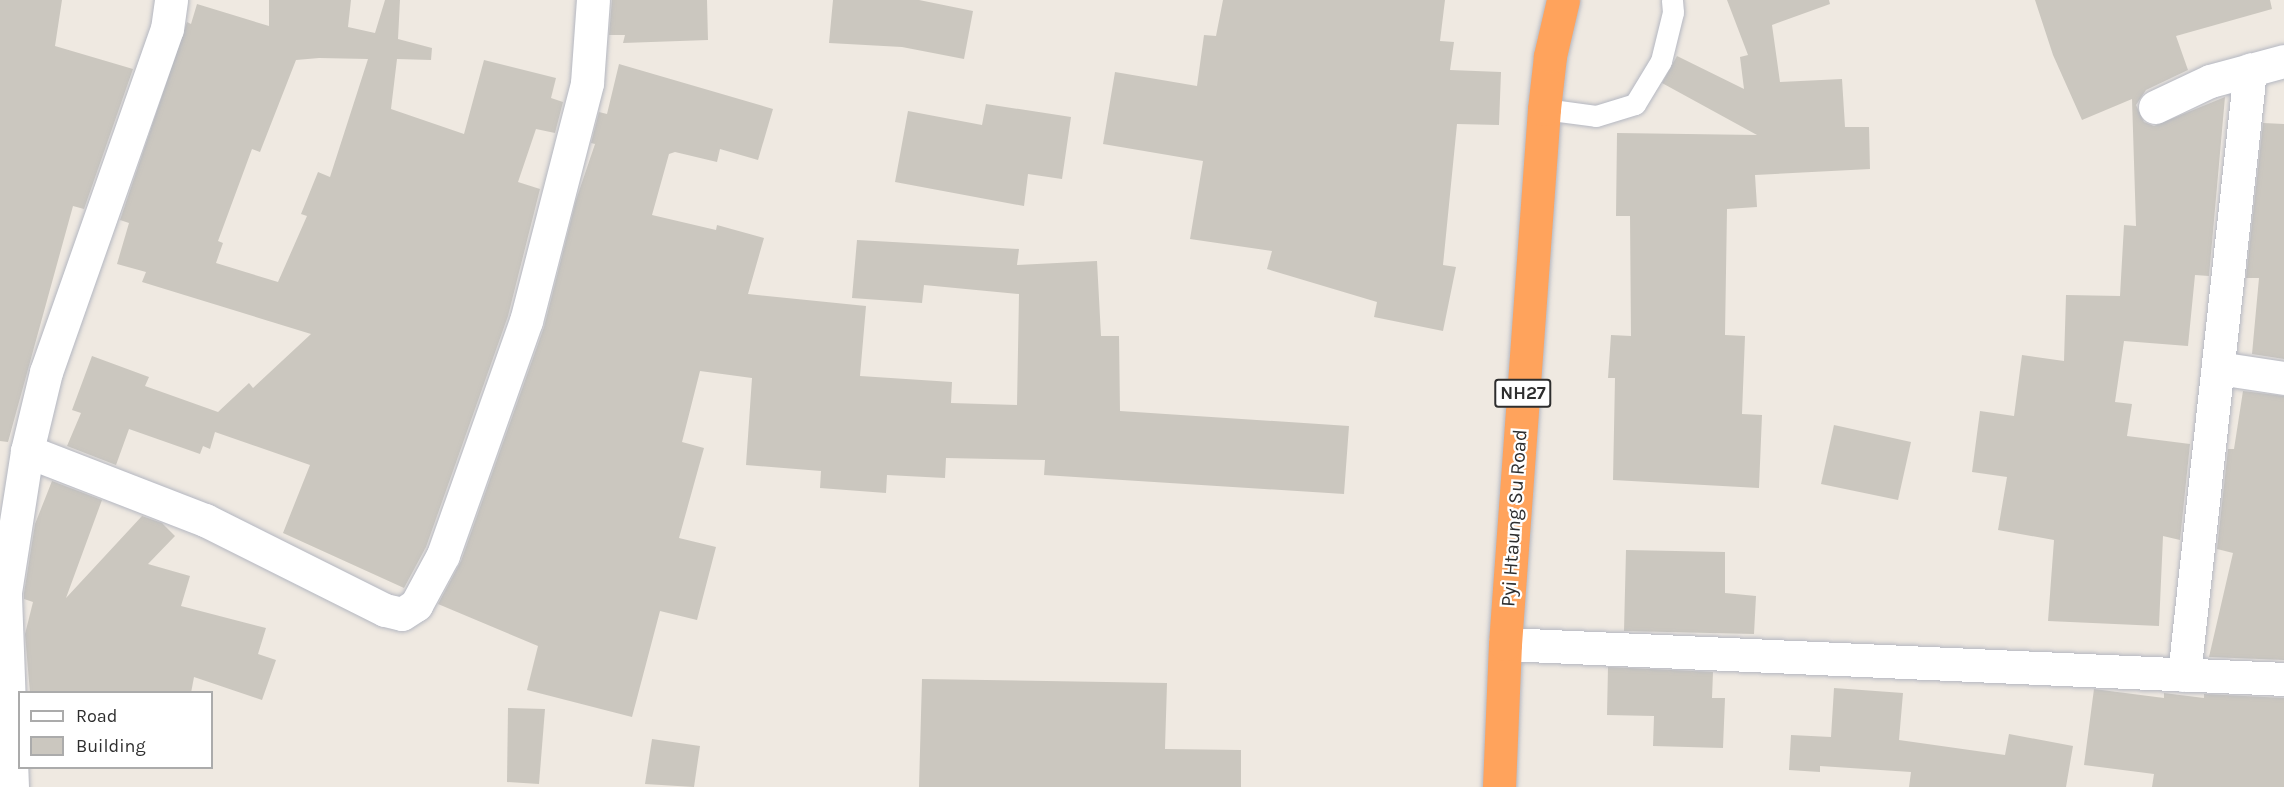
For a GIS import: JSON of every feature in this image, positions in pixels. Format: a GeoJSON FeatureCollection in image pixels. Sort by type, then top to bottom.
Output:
{"type":"FeatureCollection","features":[{"type":"Feature","properties":{"kind":"highway","name":"Pyi Htaung Su Road"},"geometry":{"type":"LineString","coordinates":[[1499,787],[1505,644],[1544,109],[1550,56],[1563,0]]}},
{"type":"Feature","properties":{"kind":"street"},"geometry":{"type":"LineString","coordinates":[[12,787],[5,592],[27,451],[46,372],[167,29],[171,0]]}},
{"type":"Feature","properties":{"kind":"street"},"geometry":{"type":"LineString","coordinates":[[27,451],[205,520],[385,610],[402,614],[416,605],[443,555],[526,321],[587,83],[593,0]]}},
{"type":"Feature","properties":{"kind":"street"},"geometry":{"type":"LineString","coordinates":[[2155,107],[2210,81],[2284,61]]}},
{"type":"Feature","properties":{"kind":"street"},"geometry":{"type":"LineString","coordinates":[[2184,675],[2250,70]]}},
{"type":"Feature","properties":{"kind":"street"},"geometry":{"type":"LineString","coordinates":[[2218,368],[2284,378]]}},
{"type":"Feature","properties":{"kind":"street"},"geometry":{"type":"LineString","coordinates":[[1505,644],[2284,679]]}},
{"type":"Feature","properties":{"kind":"lane"},"geometry":{"type":"LineString","coordinates":[[1544,109],[1596,116],[1635,104],[1661,61],[1673,12],[1672,0]]}},
{"type":"Feature","properties":{"kind":"building"},"geometry":{"type":"Polygon","coordinates":[[[0,0],[62,0],[55,46],[133,69],[84,209],[73,206],[8,442],[0,441],[0,0]]]}},
{"type":"Feature","properties":{"kind":"building"},"geometry":{"type":"Polygon","coordinates":[[[269,0],[351,0],[348,27],[375,33],[385,0],[400,0],[398,39],[432,48],[431,60],[397,59],[391,109],[464,134],[484,60],[556,78],[551,98],[563,102],[555,133],[536,129],[518,182],[540,189],[508,316],[426,547],[404,588],[283,533],[310,465],[215,432],[210,449],[203,446],[200,454],[129,429],[116,465],[67,446],[81,413],[72,410],[92,356],[149,377],[145,386],[218,412],[249,383],[253,388],[311,334],[142,282],[146,272],[117,264],[129,223],[120,220],[187,22],[191,24],[197,4],[269,26],[269,0]],[[368,59],[296,60],[260,152],[252,149],[218,241],[223,243],[216,263],[278,282],[307,216],[301,214],[318,172],[330,177],[368,59]]]}},
{"type":"Feature","properties":{"kind":"building"},"geometry":{"type":"Polygon","coordinates":[[[612,0],[707,0],[708,40],[623,43],[625,35],[609,35],[612,0]]]}},
{"type":"Feature","properties":{"kind":"building"},"geometry":{"type":"Polygon","coordinates":[[[833,0],[919,0],[973,11],[964,59],[902,47],[829,43],[833,0]]]}},
{"type":"Feature","properties":{"kind":"building"},"geometry":{"type":"Polygon","coordinates":[[[1223,0],[1445,0],[1440,41],[1454,42],[1450,70],[1501,72],[1499,125],[1457,124],[1443,265],[1456,267],[1443,331],[1374,317],[1377,302],[1267,269],[1272,251],[1190,239],[1203,161],[1103,144],[1115,72],[1197,86],[1204,35],[1216,36],[1223,0]]]}},
{"type":"Feature","properties":{"kind":"building"},"geometry":{"type":"Polygon","coordinates":[[[1727,0],[1829,0],[1830,4],[1772,25],[1780,82],[1842,79],[1845,127],[1869,127],[1870,169],[1755,175],[1757,207],[1727,209],[1725,335],[1745,336],[1742,414],[1762,415],[1759,488],[1613,480],[1615,378],[1608,378],[1611,335],[1631,336],[1630,216],[1616,216],[1617,133],[1757,135],[1662,83],[1677,56],[1744,89],[1740,57],[1748,55],[1727,0]]]}},
{"type":"Feature","properties":{"kind":"building"},"geometry":{"type":"Polygon","coordinates":[[[2035,0],[2270,0],[2272,9],[2176,36],[2188,70],[2146,90],[2136,105],[2144,122],[2154,126],[2225,97],[2209,276],[2195,275],[2188,346],[2124,341],[2115,402],[2132,404],[2127,436],[2190,444],[2180,540],[2163,536],[2159,626],[2048,621],[2054,540],[1998,530],[2007,477],[1972,472],[1980,411],[2014,416],[2022,355],[2064,361],[2066,295],[2120,296],[2124,225],[2136,226],[2132,99],[2082,120],[2053,55],[2035,0]]]}},
{"type":"Feature","properties":{"kind":"building"},"geometry":{"type":"Polygon","coordinates":[[[619,64],[773,109],[758,160],[720,149],[717,162],[675,152],[669,154],[652,215],[716,230],[717,225],[764,238],[748,294],[866,306],[860,376],[952,382],[951,403],[1017,405],[1019,294],[924,285],[922,303],[852,298],[857,240],[1019,249],[1017,265],[1097,261],[1101,336],[1119,336],[1120,411],[1349,426],[1344,494],[1044,475],[1045,460],[946,458],[945,478],[887,475],[886,493],[820,488],[821,471],[746,465],[752,378],[700,371],[682,442],[704,448],[679,538],[716,547],[697,620],[660,611],[632,717],[527,690],[538,646],[438,604],[461,561],[544,327],[576,200],[595,144],[591,143],[599,112],[607,114],[619,64]]]}},
{"type":"Feature","properties":{"kind":"building"},"geometry":{"type":"Polygon","coordinates":[[[986,104],[1071,117],[1062,179],[1028,174],[1024,206],[895,182],[908,111],[982,125],[986,104]]]}},
{"type":"Feature","properties":{"kind":"building"},"geometry":{"type":"Polygon","coordinates":[[[2263,123],[2284,124],[2284,359],[2252,354],[2259,278],[2246,278],[2263,123]]]}},
{"type":"Feature","properties":{"kind":"building"},"geometry":{"type":"Polygon","coordinates":[[[2243,391],[2284,396],[2284,660],[2209,657],[2233,553],[2217,549],[2228,449],[2234,449],[2243,391]]]}},
{"type":"Feature","properties":{"kind":"building"},"geometry":{"type":"Polygon","coordinates":[[[1834,425],[1911,442],[1898,500],[1821,484],[1834,425]]]}},
{"type":"Feature","properties":{"kind":"building"},"geometry":{"type":"Polygon","coordinates":[[[52,481],[102,500],[66,598],[142,516],[162,523],[175,536],[148,564],[190,576],[181,606],[266,628],[258,654],[276,660],[262,700],[194,677],[191,691],[30,691],[25,634],[33,602],[24,599],[24,593],[35,524],[52,481]]]}},
{"type":"Feature","properties":{"kind":"building"},"geometry":{"type":"Polygon","coordinates":[[[1626,550],[1725,552],[1725,593],[1756,596],[1754,634],[1624,631],[1626,550]]]}},
{"type":"Feature","properties":{"kind":"building"},"geometry":{"type":"Polygon","coordinates":[[[1608,667],[1713,672],[1712,698],[1725,698],[1723,748],[1653,746],[1654,716],[1607,715],[1608,667]]]}},
{"type":"Feature","properties":{"kind":"building"},"geometry":{"type":"Polygon","coordinates":[[[922,679],[1167,683],[1165,749],[1241,750],[1241,787],[919,787],[922,679]]]}},
{"type":"Feature","properties":{"kind":"building"},"geometry":{"type":"Polygon","coordinates":[[[1834,688],[1903,693],[1899,740],[2005,755],[2009,734],[2073,746],[2066,787],[1909,787],[1911,772],[1820,766],[1820,772],[1789,770],[1791,735],[1831,737],[1834,688]]]}},
{"type":"Feature","properties":{"kind":"building"},"geometry":{"type":"Polygon","coordinates":[[[2094,689],[2164,698],[2164,693],[2204,698],[2204,694],[2284,698],[2284,787],[2152,787],[2154,774],[2084,765],[2094,689]]]}},
{"type":"Feature","properties":{"kind":"building"},"geometry":{"type":"Polygon","coordinates":[[[508,708],[545,709],[539,784],[507,782],[508,708]]]}},
{"type":"Feature","properties":{"kind":"building"},"geometry":{"type":"Polygon","coordinates":[[[652,739],[700,746],[694,787],[645,784],[652,739]]]}}]}
